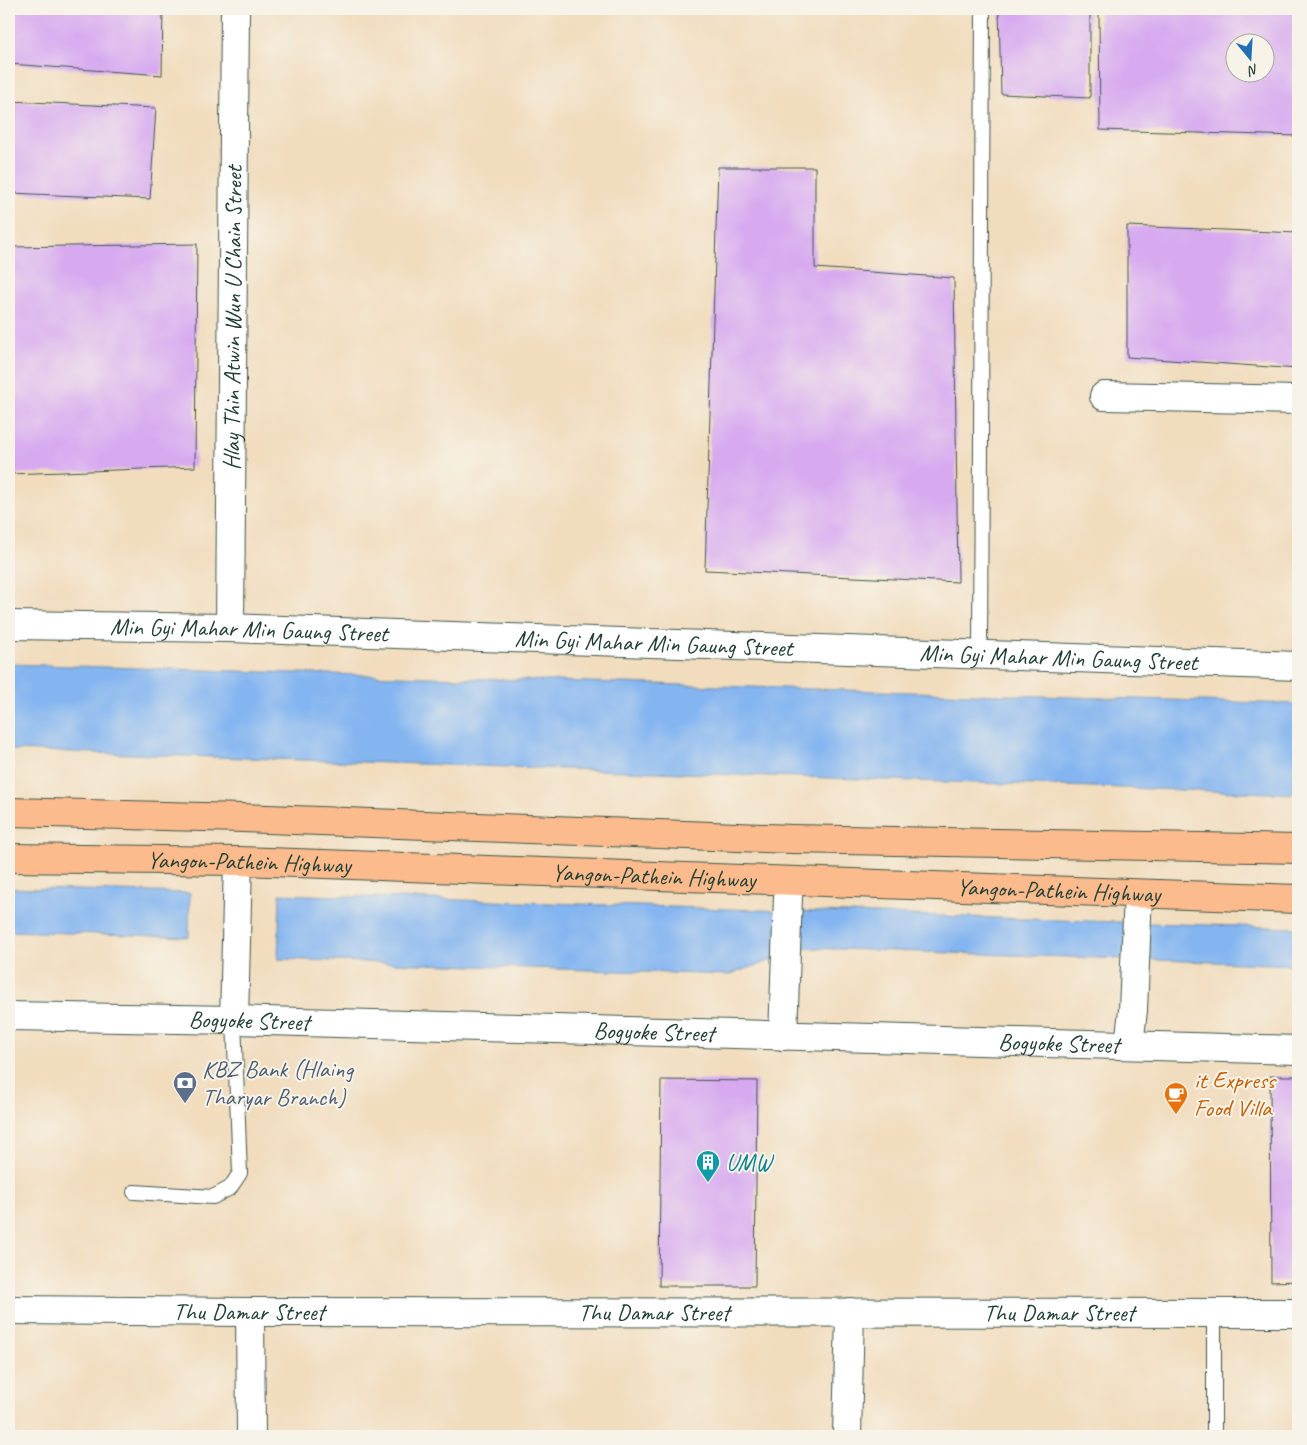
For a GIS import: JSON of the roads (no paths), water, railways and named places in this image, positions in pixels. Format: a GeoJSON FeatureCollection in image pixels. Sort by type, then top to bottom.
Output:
{"type":"FeatureCollection","features":[{"type":"Feature","properties":{"kind":"main road","name":"Yangon-Pathein Highway"},"geometry":{"type":"LineString","coordinates":[[9,812],[792,838],[1298,849]]}},
{"type":"Feature","properties":{"kind":"main road","name":"Yangon-Pathein Highway"},"geometry":{"type":"LineString","coordinates":[[9,858],[238,861],[789,889],[1138,899],[1298,899]]}},
{"type":"Feature","properties":{"kind":"street","name":"Hlay Thin Atwin Wun U Chain Street"},"geometry":{"type":"LineString","coordinates":[[230,628],[235,9]]}},
{"type":"Feature","properties":{"kind":"street"},"geometry":{"type":"LineString","coordinates":[[1104,396],[1298,400]]}},
{"type":"Feature","properties":{"kind":"street","name":"Min Gyi Mahar Min Gaung Street"},"geometry":{"type":"LineString","coordinates":[[9,625],[230,628],[1298,666]]}},
{"type":"Feature","properties":{"kind":"street"},"geometry":{"type":"LineString","coordinates":[[234,1020],[238,861]]}},
{"type":"Feature","properties":{"kind":"street"},"geometry":{"type":"LineString","coordinates":[[783,1036],[789,889]]}},
{"type":"Feature","properties":{"kind":"street"},"geometry":{"type":"LineString","coordinates":[[1129,1045],[1133,1010],[1138,899]]}},
{"type":"Feature","properties":{"kind":"street","name":"Bogyoke Street"},"geometry":{"type":"LineString","coordinates":[[9,1016],[234,1020],[1298,1050]]}},
{"type":"Feature","properties":{"kind":"street","name":"Thu Damar Street"},"geometry":{"type":"LineString","coordinates":[[9,1310],[1298,1313]]}},
{"type":"Feature","properties":{"kind":"street"},"geometry":{"type":"LineString","coordinates":[[250,1312],[251,1436]]}},
{"type":"Feature","properties":{"kind":"street"},"geometry":{"type":"LineString","coordinates":[[847,1436],[850,1312]]}},
{"type":"Feature","properties":{"kind":"lane"},"geometry":{"type":"LineString","coordinates":[[980,655],[983,9]]}},
{"type":"Feature","properties":{"kind":"lane"},"geometry":{"type":"LineString","coordinates":[[134,1192],[213,1197],[230,1188],[240,1173],[234,1020]]}},
{"type":"Feature","properties":{"kind":"lane"},"geometry":{"type":"LineString","coordinates":[[1214,1313],[1214,1436]]}},
{"type":"Feature","properties":{"kind":"water"},"geometry":{"type":"Polygon","coordinates":[[[9,664],[1298,704],[1298,794],[9,750],[9,664]]]}},
{"type":"Feature","properties":{"kind":"water"},"geometry":{"type":"Polygon","coordinates":[[[9,888],[190,893],[189,937],[9,931],[9,888]]]}},
{"type":"Feature","properties":{"kind":"water"},"geometry":{"type":"Polygon","coordinates":[[[280,894],[1298,928],[1298,965],[808,948],[728,975],[278,959],[280,894]]]}},
{"type":"Feature","properties":{"kind":"place","name":"KBZ Bank (Hlaing Tharyar Branch)"},"geometry":{"type":"Point","coordinates":[185,1104]}},
{"type":"Feature","properties":{"kind":"place","name":"it Express Food Villa"},"geometry":{"type":"Point","coordinates":[1176,1115]}},
{"type":"Feature","properties":{"kind":"place","name":"UMW"},"geometry":{"type":"Point","coordinates":[708,1183]}}]}
